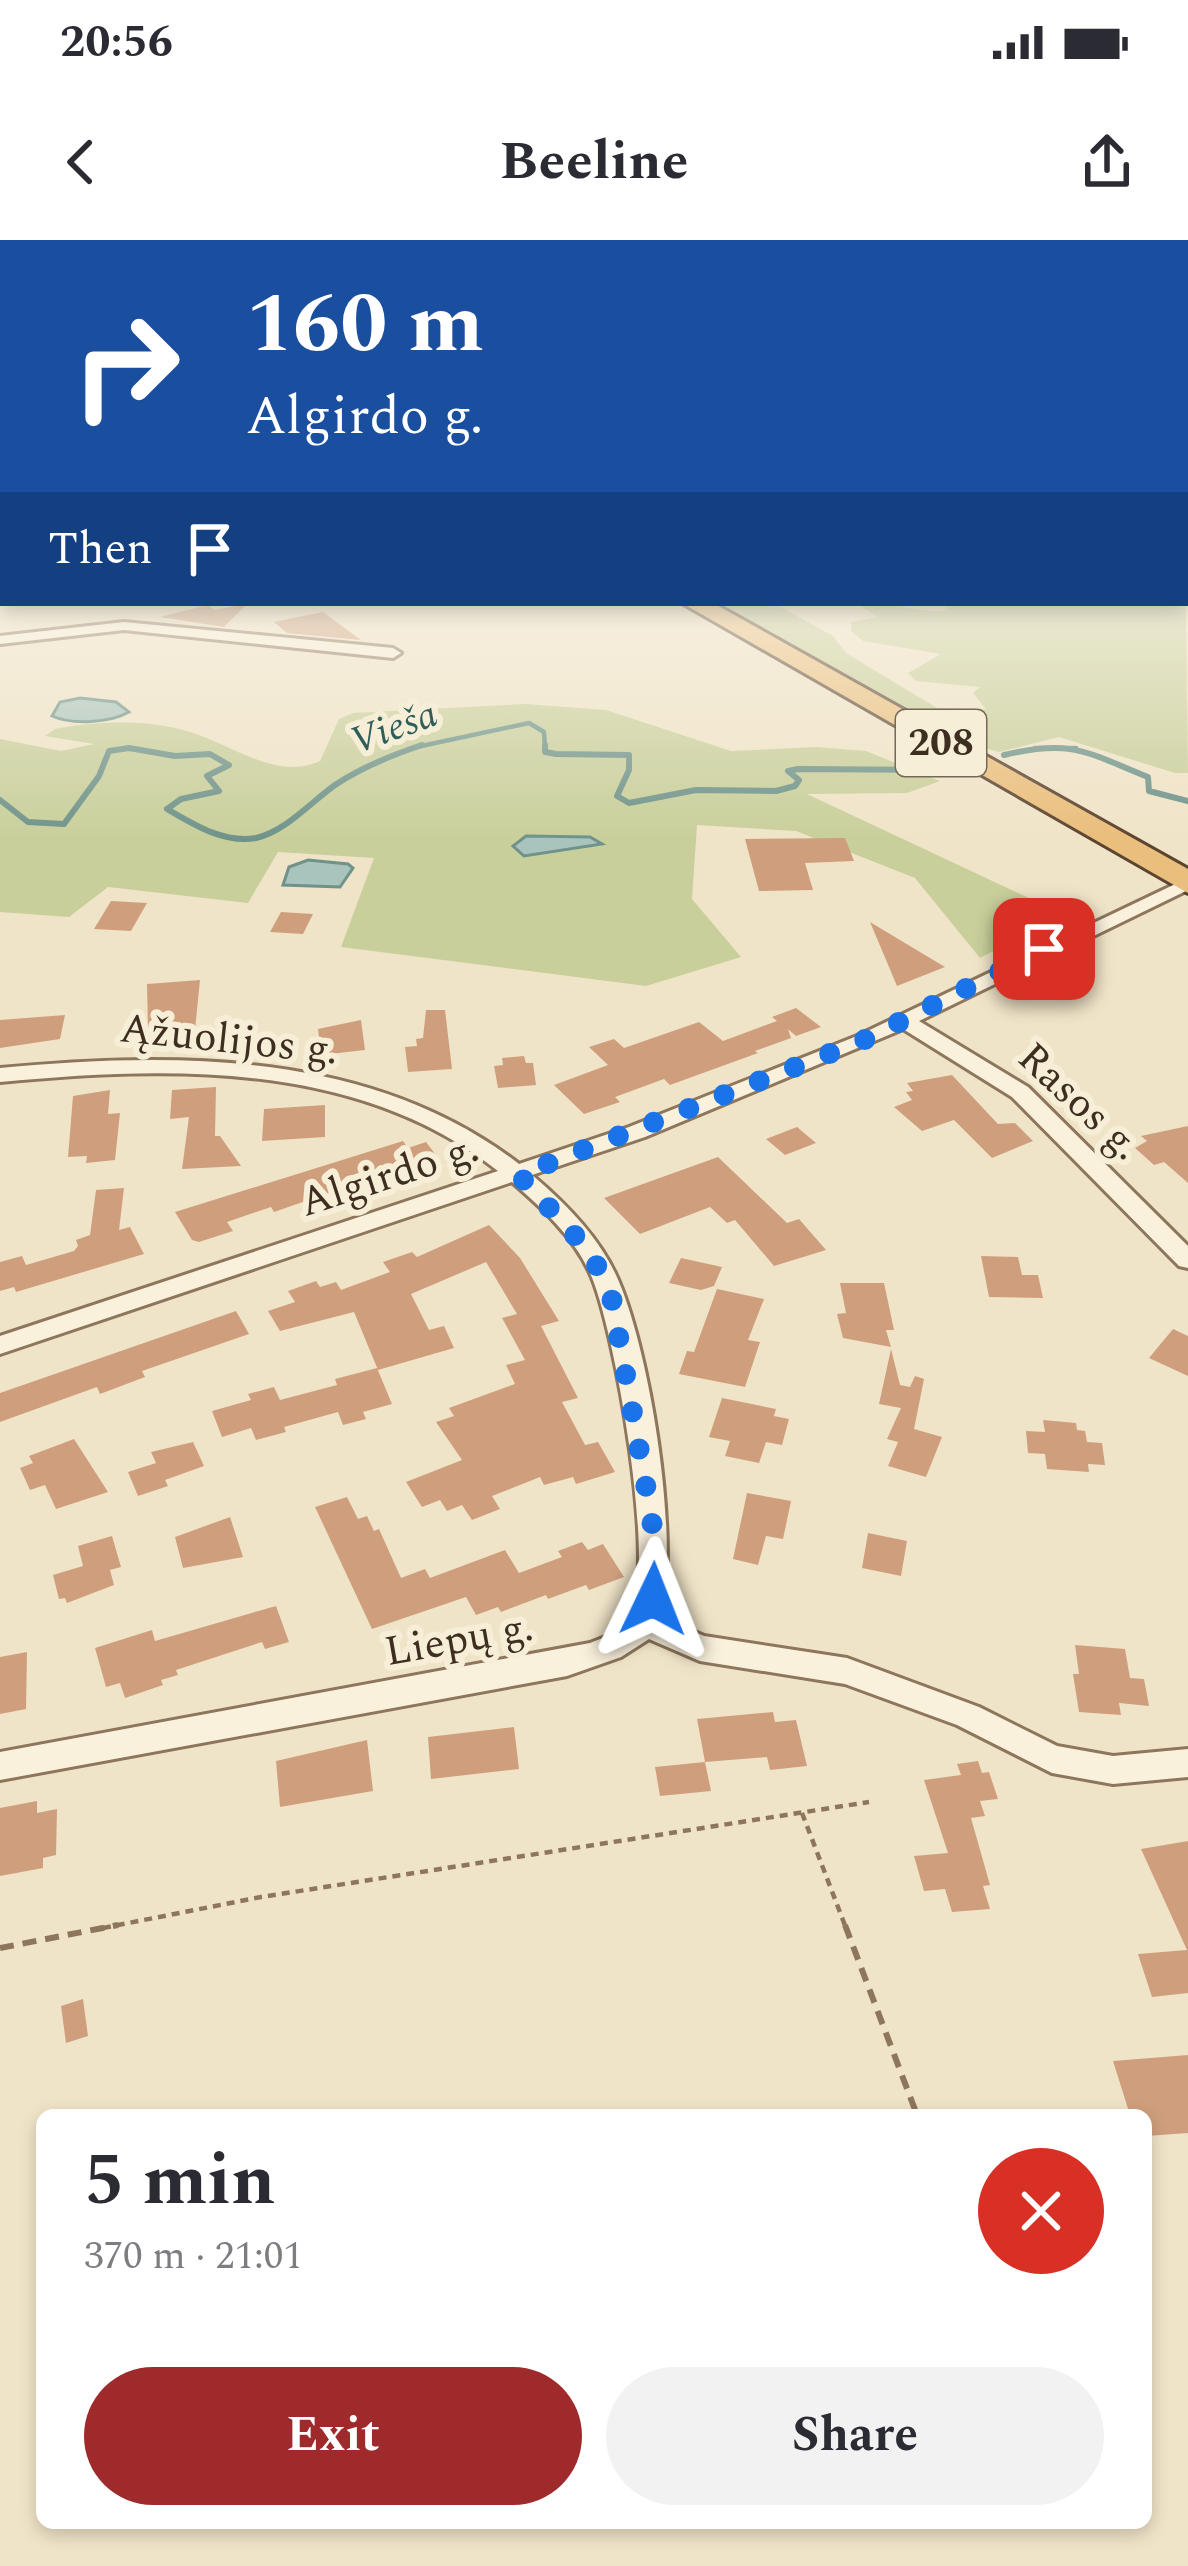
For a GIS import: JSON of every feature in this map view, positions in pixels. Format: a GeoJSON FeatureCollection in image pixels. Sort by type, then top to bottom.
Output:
{"type":"FeatureCollection","features":[{"type":"Feature","properties":{"kind":"highway","name":"208"},"geometry":{"type":"LineString","coordinates":[[728,623],[1188,883]]}},
{"type":"Feature","properties":{"kind":"street"},"geometry":{"type":"LineString","coordinates":[[7,640],[124,626],[393,652]]}},
{"type":"Feature","properties":{"kind":"street","name":"Algirdo g."},"geometry":{"type":"LineString","coordinates":[[0,1345],[519,1175],[725,1097],[902,1020],[1188,883]]}},
{"type":"Feature","properties":{"kind":"street","name":"Rasos g."},"geometry":{"type":"LineString","coordinates":[[902,1020],[1020,1092],[1188,1261]]}},
{"type":"Feature","properties":{"kind":"street","name":"Ąžuolijos g."},"geometry":{"type":"LineString","coordinates":[[0,1075],[140,1065],[309,1081],[354,1091],[434,1120],[519,1175],[591,1253],[612,1300],[640,1433],[656,1548],[656,1580],[644,1623]]}},
{"type":"Feature","properties":{"kind":"street"},"geometry":{"type":"LineString","coordinates":[[644,1623],[700,1648],[847,1671],[968,1716],[1052,1759],[1113,1770],[1188,1763]]}},
{"type":"Feature","properties":{"kind":"street","name":"Liepų g."},"geometry":{"type":"LineString","coordinates":[[0,1766],[567,1663],[622,1643],[644,1623]]}},
{"type":"Feature","properties":{"kind":"path"},"geometry":{"type":"LineString","coordinates":[[0,1948],[261,1897],[869,1802]]}},
{"type":"Feature","properties":{"kind":"path"},"geometry":{"type":"LineString","coordinates":[[802,1813],[915,2109]]}},
{"type":"Feature","properties":{"kind":"green space"},"geometry":{"type":"Polygon","coordinates":[[[749,623],[809,623],[833,636],[846,653],[937,708],[986,709],[973,693],[980,687],[916,681],[908,673],[941,654],[863,641],[851,631],[851,623],[1186,623],[1188,773],[1059,737],[999,752],[967,743],[749,623]]]}},
{"type":"Feature","properties":{"kind":"green space"},"geometry":{"type":"Polygon","coordinates":[[[525,704],[606,710],[731,751],[816,747],[866,751],[940,781],[907,793],[807,794],[1063,914],[980,958],[915,878],[796,831],[697,825],[692,899],[741,957],[646,986],[341,947],[374,858],[278,852],[248,903],[108,887],[69,917],[0,912],[0,739],[61,751],[94,744],[45,736],[55,729],[155,724],[203,736],[269,764],[303,766],[320,761],[339,719],[353,713],[525,704]]]}},
{"type":"Feature","properties":{"kind":"water"},"geometry":{"type":"Polygon","coordinates":[[[80,698],[116,702],[129,712],[91,722],[52,716],[60,702],[80,698]]]}},
{"type":"Feature","properties":{"kind":"water"},"geometry":{"type":"Polygon","coordinates":[[[526,836],[590,837],[602,844],[524,856],[513,846],[526,836]]]}},
{"type":"Feature","properties":{"kind":"water"},"geometry":{"type":"Polygon","coordinates":[[[308,860],[353,868],[340,887],[283,885],[289,867],[308,860]]]}},
{"type":"Feature","properties":{"kind":"building"},"geometry":{"type":"Polygon","coordinates":[[[275,623],[337,623],[361,640],[287,633],[275,623]]]}},
{"type":"Feature","properties":{"kind":"building"},"geometry":{"type":"Polygon","coordinates":[[[845,838],[854,861],[805,863],[813,890],[759,891],[745,839],[845,838]]]}},
{"type":"Feature","properties":{"kind":"building"},"geometry":{"type":"Polygon","coordinates":[[[111,901],[147,903],[131,931],[94,929],[111,901]]]}},
{"type":"Feature","properties":{"kind":"building"},"geometry":{"type":"Polygon","coordinates":[[[281,912],[313,914],[303,934],[270,932],[281,912]]]}},
{"type":"Feature","properties":{"kind":"building"},"geometry":{"type":"Polygon","coordinates":[[[870,922],[945,967],[897,986],[870,922]]]}},
{"type":"Feature","properties":{"kind":"building"},"geometry":{"type":"Polygon","coordinates":[[[200,980],[195,1030],[162,1035],[162,1026],[148,1028],[147,984],[200,980]]]}},
{"type":"Feature","properties":{"kind":"building"},"geometry":{"type":"Polygon","coordinates":[[[796,1008],[821,1027],[796,1036],[788,1029],[791,1038],[755,1051],[758,1053],[670,1085],[664,1079],[584,1114],[554,1085],[608,1065],[589,1047],[614,1039],[624,1048],[699,1022],[723,1041],[777,1021],[772,1017],[796,1008]]]}},
{"type":"Feature","properties":{"kind":"building"},"geometry":{"type":"Polygon","coordinates":[[[426,1010],[445,1010],[452,1069],[408,1072],[405,1047],[417,1046],[416,1039],[423,1038],[426,1010]]]}},
{"type":"Feature","properties":{"kind":"building"},"geometry":{"type":"Polygon","coordinates":[[[65,1015],[60,1039],[0,1048],[0,1020],[65,1015]]]}},
{"type":"Feature","properties":{"kind":"building"},"geometry":{"type":"Polygon","coordinates":[[[361,1020],[365,1050],[321,1055],[318,1029],[361,1020]]]}},
{"type":"Feature","properties":{"kind":"building"},"geometry":{"type":"Polygon","coordinates":[[[524,1056],[526,1063],[533,1063],[536,1085],[498,1088],[494,1066],[503,1065],[502,1058],[524,1056]]]}},
{"type":"Feature","properties":{"kind":"building"},"geometry":{"type":"Polygon","coordinates":[[[952,1075],[998,1124],[1015,1123],[1033,1141],[992,1158],[954,1120],[922,1131],[894,1107],[912,1100],[907,1083],[952,1075]]]}},
{"type":"Feature","properties":{"kind":"building"},"geometry":{"type":"Polygon","coordinates":[[[216,1087],[215,1136],[220,1136],[241,1166],[182,1169],[189,1117],[170,1119],[172,1090],[216,1087]]]}},
{"type":"Feature","properties":{"kind":"building"},"geometry":{"type":"Polygon","coordinates":[[[110,1090],[108,1114],[120,1113],[115,1160],[86,1163],[87,1156],[68,1157],[73,1096],[110,1090]]]}},
{"type":"Feature","properties":{"kind":"building"},"geometry":{"type":"Polygon","coordinates":[[[325,1105],[325,1137],[262,1141],[264,1109],[325,1105]]]}},
{"type":"Feature","properties":{"kind":"building"},"geometry":{"type":"Polygon","coordinates":[[[1188,1126],[1188,1183],[1164,1162],[1154,1165],[1135,1148],[1147,1141],[1141,1136],[1188,1126]]]}},
{"type":"Feature","properties":{"kind":"building"},"geometry":{"type":"Polygon","coordinates":[[[797,1127],[816,1143],[785,1155],[766,1139],[797,1127]]]}},
{"type":"Feature","properties":{"kind":"building"},"geometry":{"type":"Polygon","coordinates":[[[403,1141],[408,1148],[426,1142],[442,1163],[347,1194],[343,1188],[274,1212],[271,1207],[227,1222],[233,1231],[199,1242],[192,1240],[175,1212],[403,1141]]]}},
{"type":"Feature","properties":{"kind":"building"},"geometry":{"type":"Polygon","coordinates":[[[718,1157],[787,1223],[799,1219],[826,1250],[774,1266],[735,1220],[727,1223],[710,1207],[640,1234],[604,1198],[718,1157]]]}},
{"type":"Feature","properties":{"kind":"building"},"geometry":{"type":"Polygon","coordinates":[[[124,1188],[119,1230],[130,1227],[144,1254],[16,1292],[14,1287],[0,1291],[0,1262],[22,1256],[26,1265],[74,1251],[76,1240],[90,1235],[96,1190],[124,1188]]]}},
{"type":"Feature","properties":{"kind":"building"},"geometry":{"type":"Polygon","coordinates":[[[489,1225],[520,1258],[559,1321],[541,1326],[578,1398],[562,1402],[585,1445],[598,1442],[615,1472],[576,1484],[573,1477],[544,1485],[540,1477],[492,1496],[500,1509],[472,1520],[462,1505],[447,1511],[440,1500],[422,1507],[406,1482],[462,1460],[436,1422],[454,1416],[449,1408],[515,1384],[506,1365],[525,1360],[502,1318],[517,1314],[486,1262],[411,1294],[429,1330],[444,1326],[454,1348],[378,1370],[354,1312],[280,1331],[268,1311],[295,1302],[288,1291],[316,1281],[320,1287],[336,1282],[341,1290],[390,1272],[383,1262],[412,1252],[417,1257],[489,1225]]]}},
{"type":"Feature","properties":{"kind":"building"},"geometry":{"type":"Polygon","coordinates":[[[981,1256],[1018,1257],[1022,1275],[1038,1275],[1043,1298],[989,1297],[981,1256]]]}},
{"type":"Feature","properties":{"kind":"building"},"geometry":{"type":"Polygon","coordinates":[[[681,1258],[722,1267],[714,1286],[701,1290],[669,1283],[681,1258]]]}},
{"type":"Feature","properties":{"kind":"building"},"geometry":{"type":"Polygon","coordinates":[[[840,1283],[884,1283],[894,1330],[886,1330],[891,1347],[843,1338],[837,1314],[846,1313],[840,1283]]]}},
{"type":"Feature","properties":{"kind":"building"},"geometry":{"type":"Polygon","coordinates":[[[717,1289],[764,1299],[748,1340],[760,1342],[745,1387],[679,1374],[687,1351],[694,1352],[717,1289]]]}},
{"type":"Feature","properties":{"kind":"building"},"geometry":{"type":"Polygon","coordinates":[[[236,1311],[249,1334],[142,1371],[145,1377],[100,1394],[97,1387],[0,1422],[0,1393],[236,1311]]]}},
{"type":"Feature","properties":{"kind":"building"},"geometry":{"type":"Polygon","coordinates":[[[1173,1329],[1188,1336],[1188,1376],[1149,1358],[1173,1329]]]}},
{"type":"Feature","properties":{"kind":"building"},"geometry":{"type":"Polygon","coordinates":[[[891,1349],[900,1385],[910,1387],[915,1376],[924,1379],[914,1429],[942,1437],[926,1477],[888,1466],[898,1442],[887,1439],[901,1408],[879,1404],[891,1349]]]}},
{"type":"Feature","properties":{"kind":"building"},"geometry":{"type":"Polygon","coordinates":[[[377,1368],[392,1404],[363,1412],[366,1419],[343,1425],[338,1412],[256,1440],[251,1428],[222,1437],[212,1411],[251,1400],[248,1394],[274,1387],[280,1400],[337,1385],[335,1379],[377,1368]]]}},
{"type":"Feature","properties":{"kind":"building"},"geometry":{"type":"Polygon","coordinates":[[[722,1398],[776,1409],[774,1416],[789,1419],[782,1445],[766,1442],[759,1463],[725,1456],[730,1441],[709,1437],[722,1398]]]}},
{"type":"Feature","properties":{"kind":"building"},"geometry":{"type":"Polygon","coordinates":[[[1043,1420],[1076,1423],[1077,1430],[1085,1431],[1087,1442],[1102,1443],[1105,1465],[1088,1464],[1089,1472],[1047,1469],[1045,1454],[1028,1453],[1026,1431],[1045,1432],[1043,1420]]]}},
{"type":"Feature","properties":{"kind":"building"},"geometry":{"type":"Polygon","coordinates":[[[74,1439],[108,1492],[56,1509],[45,1485],[30,1490],[20,1468],[33,1463],[29,1456],[74,1439]]]}},
{"type":"Feature","properties":{"kind":"building"},"geometry":{"type":"Polygon","coordinates":[[[193,1442],[204,1466],[138,1496],[128,1472],[156,1463],[151,1452],[193,1442]]]}},
{"type":"Feature","properties":{"kind":"building"},"geometry":{"type":"Polygon","coordinates":[[[747,1493],[791,1501],[783,1539],[766,1536],[758,1565],[733,1559],[747,1493]]]}},
{"type":"Feature","properties":{"kind":"building"},"geometry":{"type":"Polygon","coordinates":[[[347,1497],[358,1519],[367,1516],[374,1531],[379,1529],[401,1578],[425,1569],[430,1578],[505,1550],[519,1573],[562,1557],[558,1551],[582,1542],[588,1550],[603,1544],[624,1577],[589,1590],[586,1585],[548,1599],[546,1595],[501,1612],[498,1607],[476,1615],[466,1597],[372,1629],[315,1507],[347,1497]]]}},
{"type":"Feature","properties":{"kind":"building"},"geometry":{"type":"Polygon","coordinates":[[[230,1517],[243,1557],[183,1568],[175,1537],[230,1517]]]}},
{"type":"Feature","properties":{"kind":"building"},"geometry":{"type":"Polygon","coordinates":[[[868,1533],[907,1541],[901,1576],[862,1568],[868,1533]]]}},
{"type":"Feature","properties":{"kind":"building"},"geometry":{"type":"Polygon","coordinates":[[[112,1536],[121,1567],[110,1570],[114,1585],[67,1603],[59,1599],[53,1575],[83,1566],[78,1546],[112,1536]]]}},
{"type":"Feature","properties":{"kind":"building"},"geometry":{"type":"Polygon","coordinates":[[[276,1606],[289,1642],[265,1649],[262,1642],[176,1670],[178,1675],[161,1680],[163,1685],[125,1698],[120,1683],[106,1687],[95,1648],[152,1630],[155,1641],[276,1606]]]}},
{"type":"Feature","properties":{"kind":"building"},"geometry":{"type":"Polygon","coordinates":[[[1075,1645],[1125,1649],[1130,1678],[1144,1679],[1149,1706],[1119,1703],[1121,1715],[1079,1712],[1073,1674],[1079,1674],[1075,1645]]]}},
{"type":"Feature","properties":{"kind":"building"},"geometry":{"type":"Polygon","coordinates":[[[27,1652],[26,1709],[0,1714],[0,1657],[27,1652]]]}},
{"type":"Feature","properties":{"kind":"building"},"geometry":{"type":"Polygon","coordinates":[[[773,1712],[775,1722],[796,1720],[807,1766],[770,1770],[767,1757],[705,1762],[697,1719],[773,1712]]]}},
{"type":"Feature","properties":{"kind":"building"},"geometry":{"type":"Polygon","coordinates":[[[514,1727],[519,1769],[431,1779],[428,1737],[514,1727]]]}},
{"type":"Feature","properties":{"kind":"building"},"geometry":{"type":"Polygon","coordinates":[[[367,1740],[373,1791],[280,1807],[276,1761],[367,1740]]]}},
{"type":"Feature","properties":{"kind":"building"},"geometry":{"type":"Polygon","coordinates":[[[978,1761],[982,1773],[989,1772],[998,1799],[980,1801],[985,1816],[971,1818],[990,1885],[983,1886],[990,1909],[952,1912],[945,1889],[924,1891],[914,1856],[948,1853],[924,1780],[961,1775],[957,1764],[978,1761]]]}},
{"type":"Feature","properties":{"kind":"building"},"geometry":{"type":"Polygon","coordinates":[[[705,1762],[711,1791],[660,1796],[655,1767],[705,1762]]]}},
{"type":"Feature","properties":{"kind":"building"},"geometry":{"type":"Polygon","coordinates":[[[37,1801],[37,1813],[57,1809],[56,1855],[43,1858],[43,1868],[0,1876],[0,1808],[37,1801]]]}},
{"type":"Feature","properties":{"kind":"building"},"geometry":{"type":"Polygon","coordinates":[[[1188,1841],[1188,1993],[1152,1997],[1138,1954],[1187,1950],[1141,1849],[1188,1841]]]}},
{"type":"Feature","properties":{"kind":"building"},"geometry":{"type":"Polygon","coordinates":[[[83,1999],[88,2036],[66,2043],[61,2006],[83,1999]]]}},
{"type":"Feature","properties":{"kind":"building"},"geometry":{"type":"Polygon","coordinates":[[[1188,2055],[1188,2133],[1152,2136],[1152,2109],[1128,2109],[1113,2061],[1188,2055]]]}},
{"type":"Feature","properties":{"kind":"waterway","name":"Vieša"},"geometry":{"type":"LineString","coordinates":[[416,747],[529,723],[544,732],[545,748]]}},
{"type":"Feature","properties":{"kind":"waterway","name":"Vieša"},"geometry":{"type":"LineString","coordinates":[[416,747],[422,745]]}},
{"type":"Feature","properties":{"kind":"waterway","name":"Vieša"},"geometry":{"type":"LineString","coordinates":[[0,800],[28,822],[64,824],[99,776],[109,751],[210,754],[229,765],[207,776],[219,791],[181,799],[167,809],[221,835],[256,838],[288,823],[356,773],[416,747]]}},
{"type":"Feature","properties":{"kind":"waterway","name":"Vieša"},"geometry":{"type":"LineString","coordinates":[[545,748],[556,754],[629,755],[629,770],[617,796],[629,803],[696,790],[776,791],[795,786],[799,780],[788,771],[798,769],[943,770]]}},
{"type":"Feature","properties":{"kind":"waterway","name":"Vieša"},"geometry":{"type":"LineString","coordinates":[[1035,748],[1046,748]]}},
{"type":"Feature","properties":{"kind":"waterway","name":"Vieša"},"geometry":{"type":"LineString","coordinates":[[1004,755],[1046,748]]}},
{"type":"Feature","properties":{"kind":"waterway","name":"Vieša"},"geometry":{"type":"LineString","coordinates":[[1046,748],[1063,748]]}},
{"type":"Feature","properties":{"kind":"waterway","name":"Vieša"},"geometry":{"type":"LineString","coordinates":[[1063,748],[1076,748]]}},
{"type":"Feature","properties":{"kind":"waterway","name":"Vieša"},"geometry":{"type":"LineString","coordinates":[[1063,748],[1148,777],[1149,791],[1188,801]]}},
{"type":"Feature","properties":{"kind":"route"},"geometry":{"type":"LineString","coordinates":[[653,1599],[656,1548],[640,1433],[604,1274],[591,1253],[519,1175],[864,1040],[1044,949]]}}]}
